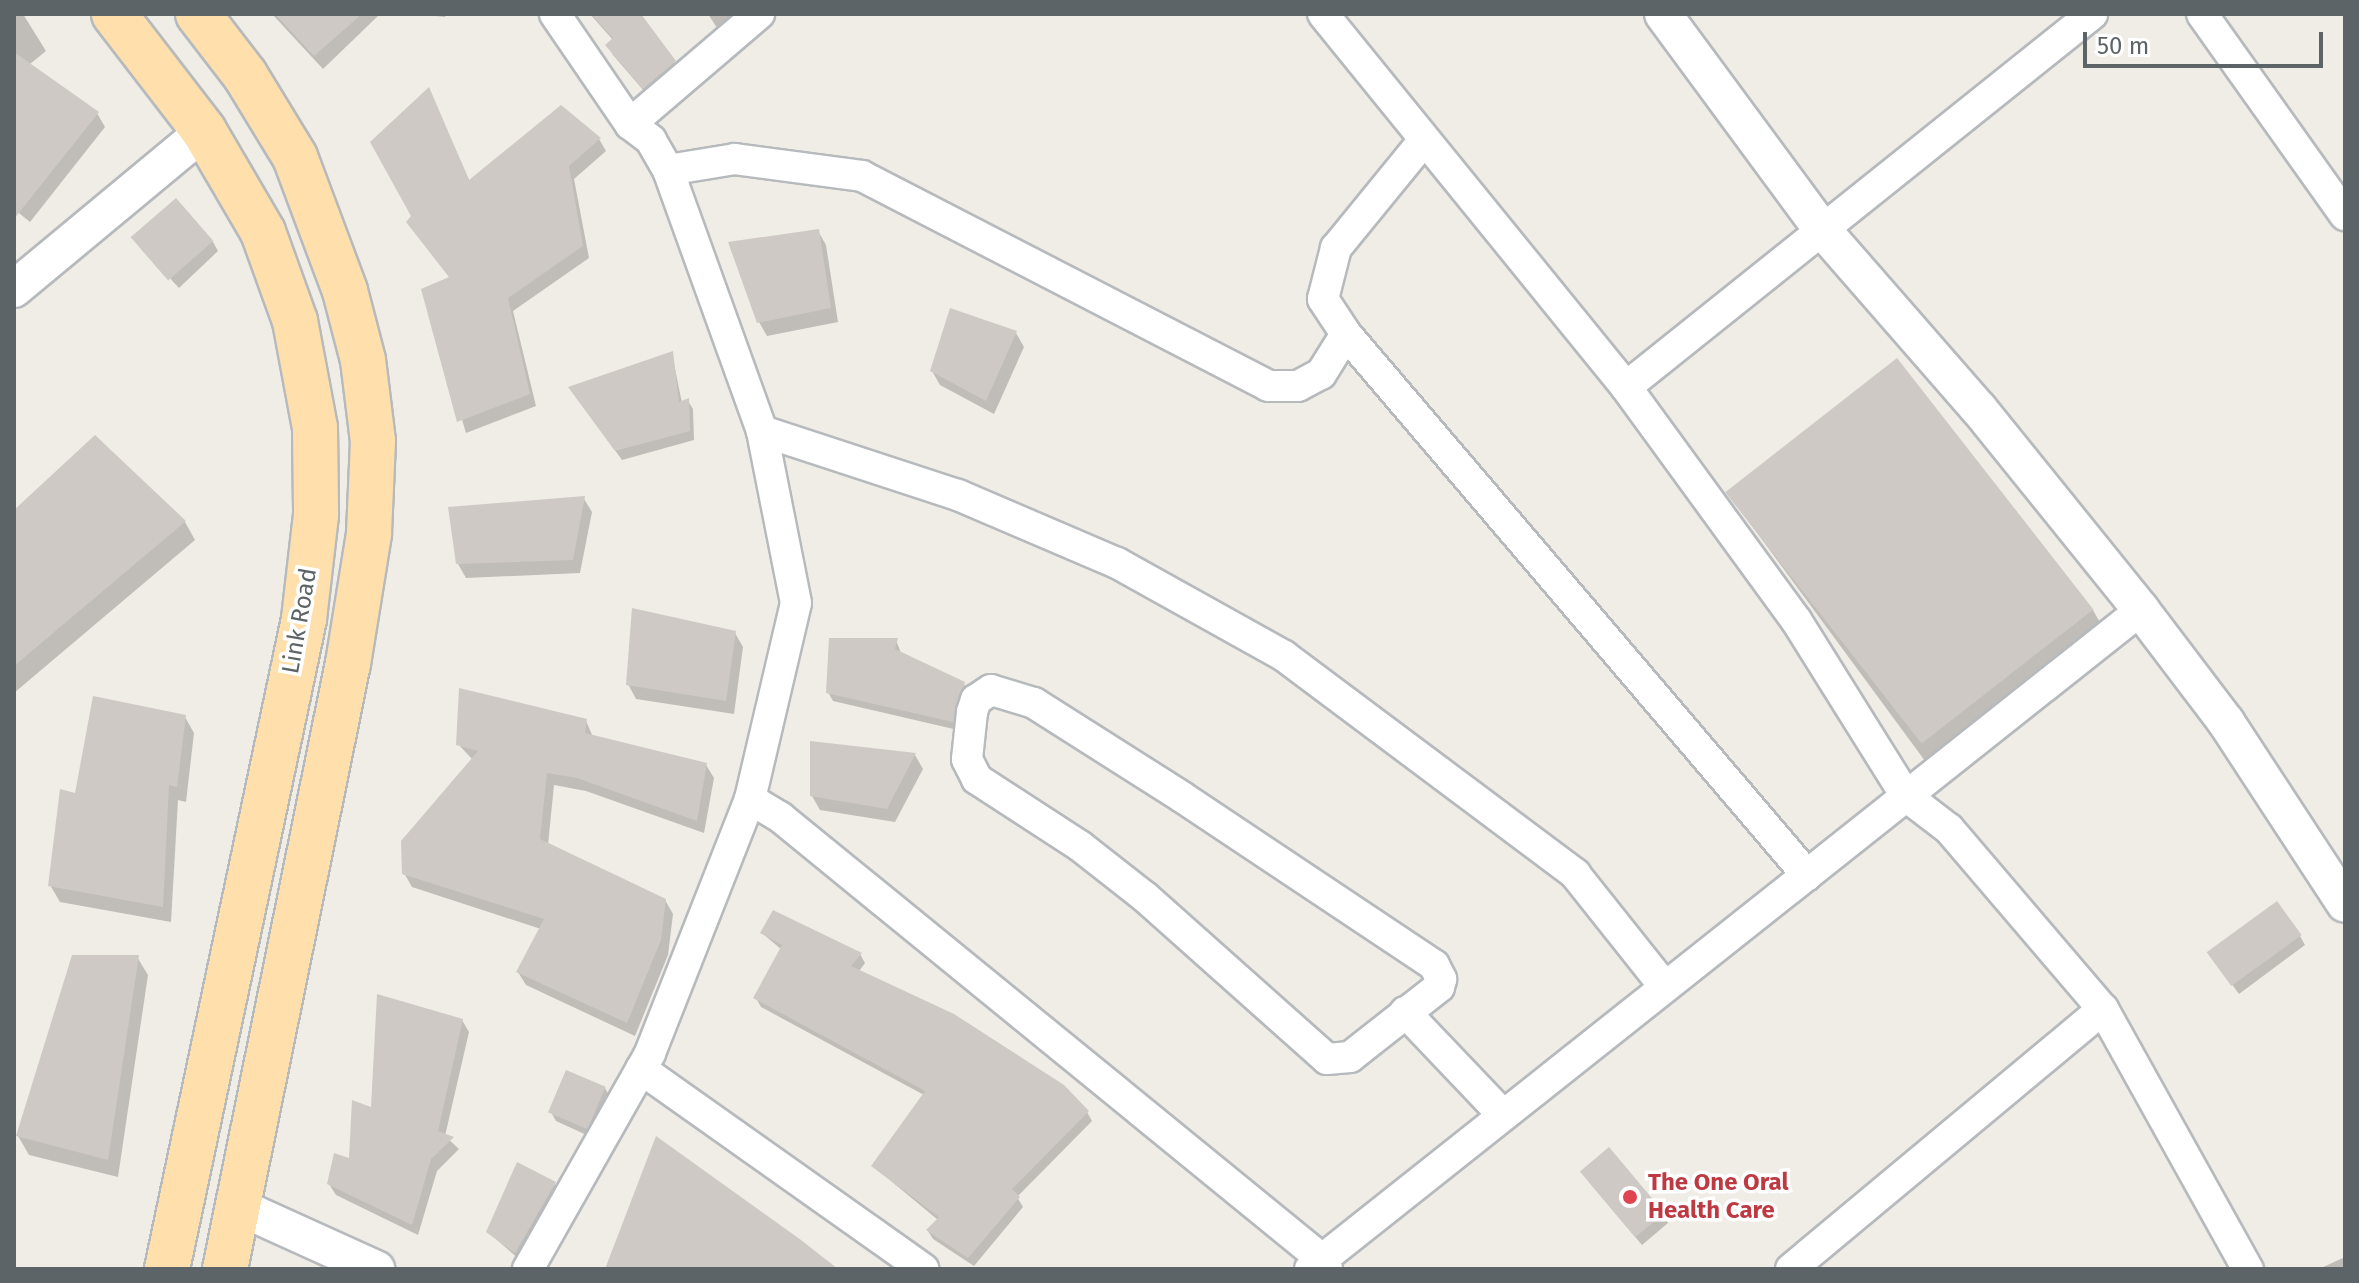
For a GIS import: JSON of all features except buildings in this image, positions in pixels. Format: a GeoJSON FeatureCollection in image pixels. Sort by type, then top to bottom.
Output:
{"type":"FeatureCollection","features":[{"type":"Feature","properties":{"kind":"main road","name":"Link Road"},"geometry":{"type":"LineString","coordinates":[[114,14],[204,131],[263,232],[295,321],[315,428],[316,515],[304,619],[167,1269]]}},
{"type":"Feature","properties":{"kind":"main road"},"geometry":{"type":"LineString","coordinates":[[198,14],[245,75],[295,157],[345,291],[363,360],[373,441],[369,534],[348,663],[225,1269]]}},
{"type":"Feature","properties":{"kind":"street"},"geometry":{"type":"LineString","coordinates":[[528,1269],[641,1069],[750,799],[796,603],[762,431],[668,170],[651,140],[630,124],[555,14]]}},
{"type":"Feature","properties":{"kind":"street"},"geometry":{"type":"LineString","coordinates":[[630,124],[759,14]]}},
{"type":"Feature","properties":{"kind":"street"},"geometry":{"type":"LineString","coordinates":[[1323,14],[1626,387],[1796,620],[1906,796],[1949,829],[2103,1009],[2248,1269]]}},
{"type":"Feature","properties":{"kind":"street"},"geometry":{"type":"LineString","coordinates":[[1663,14],[1820,227],[1979,409],[2141,610],[2226,722],[2345,904]]}},
{"type":"Feature","properties":{"kind":"street"},"geometry":{"type":"LineString","coordinates":[[1626,387],[1820,227],[2092,14]]}},
{"type":"Feature","properties":{"kind":"street"},"geometry":{"type":"LineString","coordinates":[[2202,14],[2345,215]]}},
{"type":"Feature","properties":{"kind":"street"},"geometry":{"type":"LineString","coordinates":[[18,278],[204,131]]}},
{"type":"Feature","properties":{"kind":"street"},"geometry":{"type":"LineString","coordinates":[[1424,140],[1336,248],[1323,299],[1346,334],[1807,875]]}},
{"type":"Feature","properties":{"kind":"street"},"geometry":{"type":"LineString","coordinates":[[668,170],[735,159],[862,176],[1268,386],[1298,386],[1321,374],[1346,334]]}},
{"type":"Feature","properties":{"kind":"street"},"geometry":{"type":"LineString","coordinates":[[762,431],[958,495],[1103,557],[1284,656],[1575,874],[1665,987]]}},
{"type":"Feature","properties":{"kind":"street"},"geometry":{"type":"LineString","coordinates":[[750,799],[780,817],[1320,1266],[1503,1115],[2141,610]]}},
{"type":"Feature","properties":{"kind":"street"},"geometry":{"type":"LineString","coordinates":[[991,690],[1034,703],[1434,965],[1439,987],[1405,1012],[1350,1057],[1327,1059],[1145,897],[1080,846],[977,779],[967,759],[976,700],[991,690]]}},
{"type":"Feature","properties":{"kind":"street"},"geometry":{"type":"LineString","coordinates":[[1791,1269],[2103,1009]]}},
{"type":"Feature","properties":{"kind":"street"},"geometry":{"type":"LineString","coordinates":[[1405,1012],[1503,1115]]}},
{"type":"Feature","properties":{"kind":"street"},"geometry":{"type":"LineString","coordinates":[[641,1069],[923,1269]]}},
{"type":"Feature","properties":{"kind":"street"},"geometry":{"type":"LineString","coordinates":[[237,1206],[376,1269]]}},
{"type":"Feature","properties":{"kind":"place","name":"The One Oral Health Care"},"geometry":{"type":"Point","coordinates":[1630,1197]}}]}
